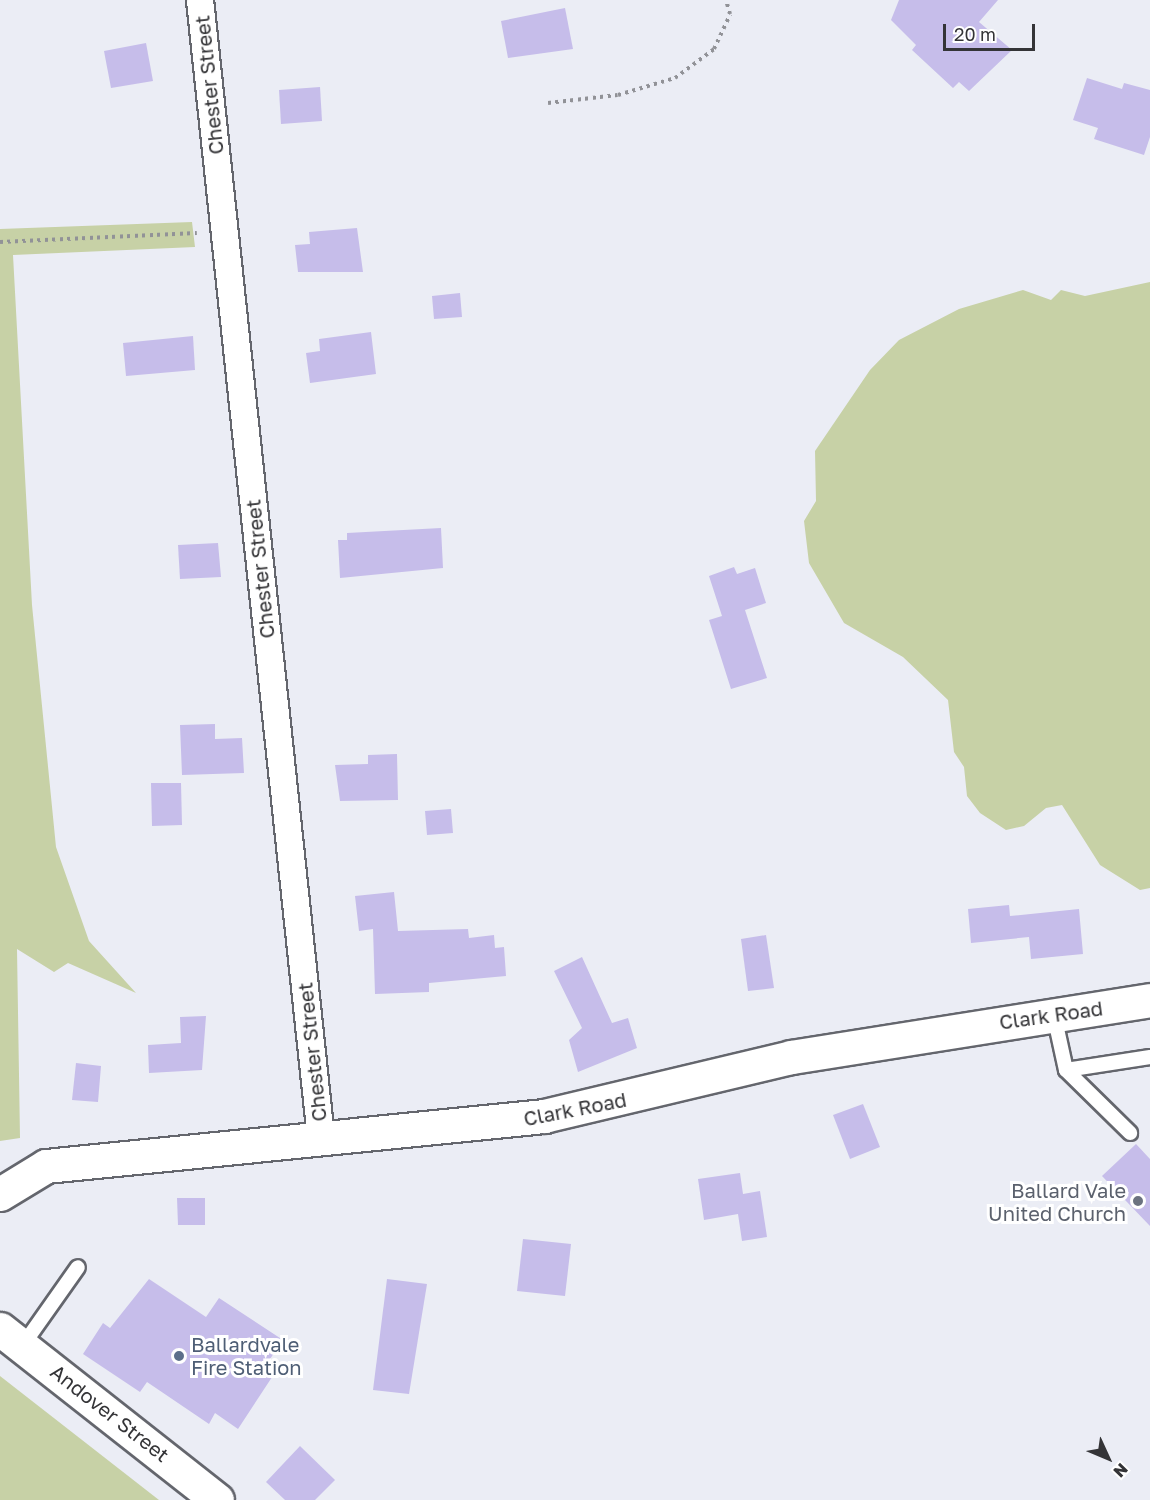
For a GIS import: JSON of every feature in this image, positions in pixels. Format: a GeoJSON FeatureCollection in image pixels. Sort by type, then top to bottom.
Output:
{"type":"FeatureCollection","features":[{"type":"Feature","properties":{"kind":"main road","name":"Clark Road"},"geometry":{"type":"LineString","coordinates":[[0,1194],[46,1166],[544,1116],[791,1056],[1150,1000]]}},
{"type":"Feature","properties":{"kind":"main road","name":"Andover Street"},"geometry":{"type":"LineString","coordinates":[[12,1337],[217,1500]]}},
{"type":"Feature","properties":{"kind":"street","name":"Chester Street"},"geometry":{"type":"LineString","coordinates":[[200,0],[321,1137]]}},
{"type":"Feature","properties":{"kind":"lane"},"geometry":{"type":"LineString","coordinates":[[1054,1015],[1066,1070],[1130,1133]]}},
{"type":"Feature","properties":{"kind":"lane"},"geometry":{"type":"LineString","coordinates":[[1066,1070],[1150,1057]]}},
{"type":"Feature","properties":{"kind":"lane"},"geometry":{"type":"LineString","coordinates":[[12,1337],[78,1267]]}},
{"type":"Feature","properties":{"kind":"path"},"geometry":{"type":"LineString","coordinates":[[548,103],[618,95],[675,78],[714,49],[730,14],[726,0]]}},
{"type":"Feature","properties":{"kind":"path"},"geometry":{"type":"LineString","coordinates":[[0,243],[225,231]]}},
{"type":"Feature","properties":{"kind":"green space"},"geometry":{"type":"Polygon","coordinates":[[[192,222],[195,247],[13,255],[32,605],[56,847],[89,941],[136,993],[68,963],[54,972],[17,949],[20,1138],[0,1141],[0,229],[192,222]]]}},
{"type":"Feature","properties":{"kind":"green space"},"geometry":{"type":"Polygon","coordinates":[[[1150,282],[1150,888],[1140,890],[1100,865],[1062,805],[1046,808],[1024,826],[1006,830],[980,813],[967,796],[964,767],[954,752],[948,700],[903,657],[844,623],[809,563],[804,521],[816,501],[815,451],[870,370],[899,340],[959,309],[1023,290],[1051,300],[1061,290],[1085,296],[1150,282]]]}},
{"type":"Feature","properties":{"kind":"green space"},"geometry":{"type":"Polygon","coordinates":[[[0,1376],[159,1500],[0,1500],[0,1376]]]}},
{"type":"Feature","properties":{"kind":"building"},"geometry":{"type":"Polygon","coordinates":[[[899,0],[998,0],[979,22],[1012,50],[969,91],[959,82],[953,88],[912,50],[916,45],[891,20],[899,0]]]}},
{"type":"Feature","properties":{"kind":"building"},"geometry":{"type":"Polygon","coordinates":[[[565,8],[573,49],[508,58],[501,21],[565,8]]]}},
{"type":"Feature","properties":{"kind":"building"},"geometry":{"type":"Polygon","coordinates":[[[146,43],[153,81],[111,88],[104,51],[146,43]]]}},
{"type":"Feature","properties":{"kind":"building"},"geometry":{"type":"Polygon","coordinates":[[[1087,78],[1122,89],[1124,83],[1150,90],[1150,137],[1144,155],[1094,139],[1098,128],[1073,120],[1087,78]]]}},
{"type":"Feature","properties":{"kind":"building"},"geometry":{"type":"Polygon","coordinates":[[[320,87],[322,121],[281,124],[279,90],[320,87]]]}},
{"type":"Feature","properties":{"kind":"building"},"geometry":{"type":"Polygon","coordinates":[[[357,228],[363,272],[298,272],[295,245],[310,244],[309,232],[357,228]]]}},
{"type":"Feature","properties":{"kind":"building"},"geometry":{"type":"Polygon","coordinates":[[[460,293],[462,317],[434,319],[432,296],[460,293]]]}},
{"type":"Feature","properties":{"kind":"building"},"geometry":{"type":"Polygon","coordinates":[[[371,332],[376,374],[310,383],[306,353],[320,351],[319,339],[371,332]]]}},
{"type":"Feature","properties":{"kind":"building"},"geometry":{"type":"Polygon","coordinates":[[[193,336],[195,370],[126,376],[123,343],[193,336]]]}},
{"type":"Feature","properties":{"kind":"building"},"geometry":{"type":"Polygon","coordinates":[[[441,528],[443,568],[340,578],[338,540],[347,540],[347,533],[441,528]]]}},
{"type":"Feature","properties":{"kind":"building"},"geometry":{"type":"Polygon","coordinates":[[[218,543],[221,577],[180,579],[178,545],[218,543]]]}},
{"type":"Feature","properties":{"kind":"building"},"geometry":{"type":"Polygon","coordinates":[[[734,567],[737,574],[755,568],[766,603],[745,610],[767,678],[731,689],[709,620],[722,616],[709,576],[734,567]]]}},
{"type":"Feature","properties":{"kind":"building"},"geometry":{"type":"Polygon","coordinates":[[[215,724],[215,739],[242,738],[244,773],[182,775],[180,725],[215,724]]]}},
{"type":"Feature","properties":{"kind":"building"},"geometry":{"type":"Polygon","coordinates":[[[397,754],[398,800],[340,801],[335,765],[368,764],[368,755],[397,754]]]}},
{"type":"Feature","properties":{"kind":"building"},"geometry":{"type":"Polygon","coordinates":[[[151,783],[181,783],[182,825],[152,826],[151,783]]]}},
{"type":"Feature","properties":{"kind":"building"},"geometry":{"type":"Polygon","coordinates":[[[451,809],[453,833],[427,835],[425,811],[451,809]]]}},
{"type":"Feature","properties":{"kind":"building"},"geometry":{"type":"Polygon","coordinates":[[[394,892],[398,931],[468,929],[469,938],[494,935],[495,948],[504,947],[506,976],[429,983],[429,992],[375,994],[373,929],[359,931],[355,896],[394,892]]]}},
{"type":"Feature","properties":{"kind":"building"},"geometry":{"type":"Polygon","coordinates":[[[1009,905],[1010,916],[1079,909],[1083,954],[1031,959],[1029,937],[971,943],[968,909],[1009,905]]]}},
{"type":"Feature","properties":{"kind":"building"},"geometry":{"type":"Polygon","coordinates":[[[766,935],[774,988],[748,991],[741,939],[766,935]]]}},
{"type":"Feature","properties":{"kind":"building"},"geometry":{"type":"Polygon","coordinates":[[[582,957],[612,1023],[628,1018],[637,1048],[578,1072],[569,1040],[582,1028],[554,971],[582,957]]]}},
{"type":"Feature","properties":{"kind":"building"},"geometry":{"type":"Polygon","coordinates":[[[206,1016],[202,1070],[149,1073],[148,1045],[181,1043],[180,1017],[206,1016]]]}},
{"type":"Feature","properties":{"kind":"building"},"geometry":{"type":"Polygon","coordinates":[[[76,1063],[101,1066],[98,1102],[72,1100],[76,1063]]]}},
{"type":"Feature","properties":{"kind":"building"},"geometry":{"type":"Polygon","coordinates":[[[863,1104],[880,1147],[850,1159],[833,1115],[863,1104]]]}},
{"type":"Feature","properties":{"kind":"building","name":"Ballard Vale United Church"},"geometry":{"type":"Polygon","coordinates":[[[1136,1144],[1150,1159],[1150,1226],[1102,1176],[1136,1144]]]}},
{"type":"Feature","properties":{"kind":"building"},"geometry":{"type":"Polygon","coordinates":[[[740,1173],[743,1194],[760,1191],[767,1237],[742,1241],[738,1214],[704,1220],[698,1179],[740,1173]]]}},
{"type":"Feature","properties":{"kind":"building"},"geometry":{"type":"Polygon","coordinates":[[[177,1198],[205,1198],[205,1225],[178,1225],[177,1198]]]}},
{"type":"Feature","properties":{"kind":"building"},"geometry":{"type":"Polygon","coordinates":[[[523,1239],[571,1244],[565,1296],[517,1291],[523,1239]]]}},
{"type":"Feature","properties":{"kind":"building","name":"Ballardvale Fire Station"},"geometry":{"type":"Polygon","coordinates":[[[149,1279],[206,1317],[219,1298],[283,1340],[270,1359],[280,1365],[238,1429],[215,1413],[209,1424],[147,1382],[140,1392],[83,1354],[103,1323],[110,1328],[149,1279]]]}},
{"type":"Feature","properties":{"kind":"building"},"geometry":{"type":"Polygon","coordinates":[[[387,1279],[427,1284],[409,1394],[373,1390],[387,1279]]]}},
{"type":"Feature","properties":{"kind":"building"},"geometry":{"type":"Polygon","coordinates":[[[300,1446],[335,1480],[315,1500],[285,1500],[266,1482],[300,1446]]]}},
{"type":"Feature","properties":{"kind":"place","name":"Ballard Vale United Church"},"geometry":{"type":"Point","coordinates":[1138,1201]}},
{"type":"Feature","properties":{"kind":"place","name":"Ballardvale Fire Station"},"geometry":{"type":"Point","coordinates":[179,1356]}}]}
